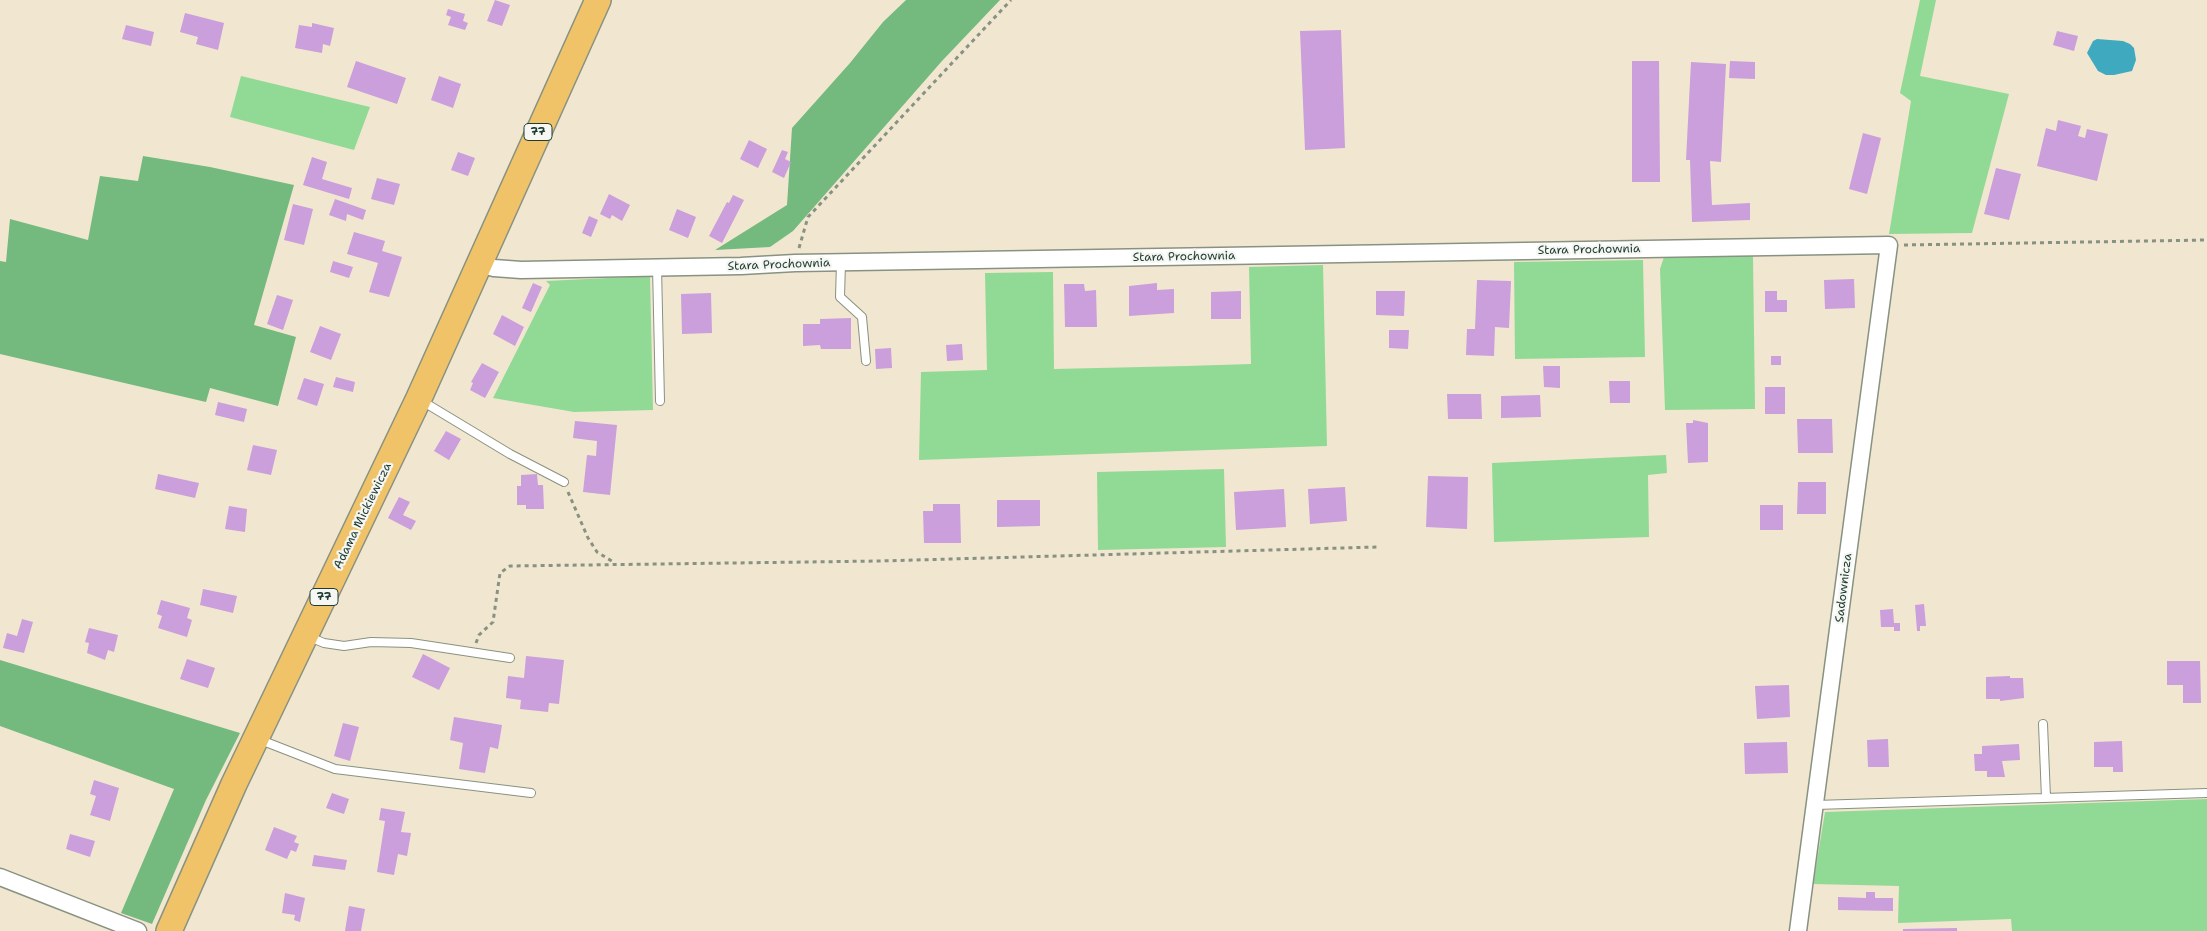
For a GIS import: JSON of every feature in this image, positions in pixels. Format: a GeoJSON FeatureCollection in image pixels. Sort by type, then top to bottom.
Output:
{"type":"FeatureCollection","features":[{"type":"Feature","properties":{"kind":"main road","name":"77"},"geometry":{"type":"LineString","coordinates":[[479,264],[598,0]]}},
{"type":"Feature","properties":{"kind":"main road","name":"Adama Mickiewicza"},"geometry":{"type":"LineString","coordinates":[[169,931],[256,738],[418,398],[479,264]]}},
{"type":"Feature","properties":{"kind":"street","name":"Stara Prochownia"},"geometry":{"type":"LineString","coordinates":[[479,264],[513,270],[657,268],[795,263],[1889,245]]}},
{"type":"Feature","properties":{"kind":"street","name":"Sadownicza"},"geometry":{"type":"LineString","coordinates":[[1798,931],[1889,245]]}},
{"type":"Feature","properties":{"kind":"street"},"geometry":{"type":"LineString","coordinates":[[0,877],[138,931]]}},
{"type":"Feature","properties":{"kind":"lane"},"geometry":{"type":"LineString","coordinates":[[841,263],[840,297],[862,318],[866,361]]}},
{"type":"Feature","properties":{"kind":"lane"},"geometry":{"type":"LineString","coordinates":[[657,268],[660,401]]}},
{"type":"Feature","properties":{"kind":"lane"},"geometry":{"type":"LineString","coordinates":[[418,398],[510,454],[564,482]]}},
{"type":"Feature","properties":{"kind":"lane"},"geometry":{"type":"LineString","coordinates":[[305,636],[324,643],[344,646],[371,642],[411,643],[473,654],[510,658]]}},
{"type":"Feature","properties":{"kind":"lane"},"geometry":{"type":"LineString","coordinates":[[2043,724],[2046,798]]}},
{"type":"Feature","properties":{"kind":"lane"},"geometry":{"type":"LineString","coordinates":[[256,738],[335,769],[531,793]]}},
{"type":"Feature","properties":{"kind":"lane"},"geometry":{"type":"LineString","coordinates":[[1815,805],[2207,793]]}},
{"type":"Feature","properties":{"kind":"path"},"geometry":{"type":"LineString","coordinates":[[795,263],[808,218],[1011,0]]}},
{"type":"Feature","properties":{"kind":"path"},"geometry":{"type":"LineString","coordinates":[[1889,245],[2207,240]]}},
{"type":"Feature","properties":{"kind":"path"},"geometry":{"type":"LineString","coordinates":[[564,482],[588,538],[597,552],[615,563]]}},
{"type":"Feature","properties":{"kind":"path"},"geometry":{"type":"LineString","coordinates":[[473,654],[479,634],[493,622],[500,573],[510,566],[880,560],[1377,548]]}},
{"type":"Feature","properties":{"kind":"green space"},"geometry":{"type":"Polygon","coordinates":[[[906,0],[1000,0],[942,61],[793,231],[770,247],[715,250],[787,205],[792,128],[850,63],[883,22],[906,0]]]}},
{"type":"Feature","properties":{"kind":"green space"},"geometry":{"type":"Polygon","coordinates":[[[1920,0],[1936,0],[1920,76],[2009,94],[1972,233],[1889,234],[1911,101],[1900,93],[1920,0]]]}},
{"type":"Feature","properties":{"kind":"green space"},"geometry":{"type":"Polygon","coordinates":[[[241,76],[370,107],[354,150],[230,117],[241,76]]]}},
{"type":"Feature","properties":{"kind":"green space"},"geometry":{"type":"Polygon","coordinates":[[[143,156],[210,167],[294,185],[254,325],[296,337],[278,406],[210,388],[206,402],[0,354],[0,261],[6,262],[10,219],[88,240],[100,176],[138,181],[143,156]]]}},
{"type":"Feature","properties":{"kind":"green space"},"geometry":{"type":"Polygon","coordinates":[[[1665,254],[1753,256],[1755,409],[1665,410],[1660,269],[1665,254]]]}},
{"type":"Feature","properties":{"kind":"green space"},"geometry":{"type":"Polygon","coordinates":[[[1643,260],[1645,357],[1515,359],[1514,262],[1643,260]]]}},
{"type":"Feature","properties":{"kind":"green space"},"geometry":{"type":"Polygon","coordinates":[[[1323,265],[1327,446],[919,460],[921,372],[987,370],[985,273],[1053,272],[1054,369],[1186,366],[1251,364],[1249,267],[1323,265]]]}},
{"type":"Feature","properties":{"kind":"green space"},"geometry":{"type":"Polygon","coordinates":[[[650,276],[653,410],[574,412],[493,398],[550,285],[546,281],[650,276]]]}},
{"type":"Feature","properties":{"kind":"green space"},"geometry":{"type":"Polygon","coordinates":[[[1666,455],[1667,473],[1648,475],[1649,537],[1494,542],[1492,463],[1666,455]]]}},
{"type":"Feature","properties":{"kind":"green space"},"geometry":{"type":"Polygon","coordinates":[[[1224,469],[1226,547],[1098,550],[1097,472],[1224,469]]]}},
{"type":"Feature","properties":{"kind":"green space"},"geometry":{"type":"Polygon","coordinates":[[[0,660],[240,733],[206,800],[152,924],[121,913],[174,789],[0,726],[0,660]]]}},
{"type":"Feature","properties":{"kind":"green space"},"geometry":{"type":"Polygon","coordinates":[[[2207,799],[2207,931],[2012,931],[2011,919],[1898,923],[1899,886],[1813,884],[1825,812],[2207,799]]]}},
{"type":"Feature","properties":{"kind":"water"},"geometry":{"type":"Polygon","coordinates":[[[2097,39],[2123,41],[2130,44],[2134,48],[2136,60],[2132,71],[2106,75],[2098,71],[2087,53],[2093,41],[2097,39]]]}},
{"type":"Feature","properties":{"kind":"building"},"geometry":{"type":"Polygon","coordinates":[[[495,0],[510,5],[502,26],[487,21],[495,0]]]}},
{"type":"Feature","properties":{"kind":"building"},"geometry":{"type":"Polygon","coordinates":[[[448,9],[465,14],[463,21],[468,23],[465,30],[448,25],[451,17],[446,15],[448,9]]]}},
{"type":"Feature","properties":{"kind":"building"},"geometry":{"type":"Polygon","coordinates":[[[185,13],[224,23],[218,50],[196,44],[198,37],[180,32],[185,13]]]}},
{"type":"Feature","properties":{"kind":"building"},"geometry":{"type":"Polygon","coordinates":[[[312,23],[334,28],[330,46],[323,44],[322,53],[295,48],[299,25],[312,27],[312,23]]]}},
{"type":"Feature","properties":{"kind":"building"},"geometry":{"type":"Polygon","coordinates":[[[126,25],[154,32],[151,46],[122,39],[126,25]]]}},
{"type":"Feature","properties":{"kind":"building"},"geometry":{"type":"Polygon","coordinates":[[[1341,30],[1345,148],[1305,150],[1300,31],[1341,30]]]}},
{"type":"Feature","properties":{"kind":"building"},"geometry":{"type":"Polygon","coordinates":[[[2057,31],[2078,36],[2074,51],[2053,45],[2057,31]]]}},
{"type":"Feature","properties":{"kind":"building"},"geometry":{"type":"Polygon","coordinates":[[[356,61],[406,78],[397,104],[347,87],[356,61]]]}},
{"type":"Feature","properties":{"kind":"building"},"geometry":{"type":"Polygon","coordinates":[[[1632,61],[1659,61],[1660,182],[1632,182],[1632,61]]]}},
{"type":"Feature","properties":{"kind":"building"},"geometry":{"type":"Polygon","coordinates":[[[1730,61],[1755,62],[1755,79],[1729,78],[1730,61]]]}},
{"type":"Feature","properties":{"kind":"building"},"geometry":{"type":"Polygon","coordinates":[[[1691,62],[1726,64],[1721,162],[1710,161],[1712,205],[1750,203],[1750,220],[1692,222],[1690,160],[1686,160],[1691,62]]]}},
{"type":"Feature","properties":{"kind":"building"},"geometry":{"type":"Polygon","coordinates":[[[439,76],[461,84],[453,108],[431,100],[439,76]]]}},
{"type":"Feature","properties":{"kind":"building"},"geometry":{"type":"Polygon","coordinates":[[[2058,120],[2081,126],[2078,136],[2085,138],[2087,129],[2108,134],[2097,181],[2037,166],[2046,128],[2056,131],[2058,120]]]}},
{"type":"Feature","properties":{"kind":"building"},"geometry":{"type":"Polygon","coordinates":[[[1863,133],[1881,138],[1867,194],[1849,189],[1863,133]]]}},
{"type":"Feature","properties":{"kind":"building"},"geometry":{"type":"Polygon","coordinates":[[[749,140],[767,149],[758,168],[740,159],[749,140]]]}},
{"type":"Feature","properties":{"kind":"building"},"geometry":{"type":"Polygon","coordinates":[[[782,150],[788,152],[785,159],[791,162],[784,178],[772,172],[782,150]]]}},
{"type":"Feature","properties":{"kind":"building"},"geometry":{"type":"Polygon","coordinates":[[[458,152],[475,158],[468,176],[451,170],[458,152]]]}},
{"type":"Feature","properties":{"kind":"building"},"geometry":{"type":"Polygon","coordinates":[[[312,157],[327,162],[322,179],[352,188],[349,199],[303,185],[312,157]]]}},
{"type":"Feature","properties":{"kind":"building"},"geometry":{"type":"Polygon","coordinates":[[[1996,168],[2021,174],[2009,220],[1984,214],[1996,168]]]}},
{"type":"Feature","properties":{"kind":"building"},"geometry":{"type":"Polygon","coordinates":[[[377,178],[400,184],[394,205],[371,199],[377,178]]]}},
{"type":"Feature","properties":{"kind":"building"},"geometry":{"type":"Polygon","coordinates":[[[609,194],[630,205],[622,221],[612,215],[610,219],[600,214],[609,194]]]}},
{"type":"Feature","properties":{"kind":"building"},"geometry":{"type":"Polygon","coordinates":[[[733,195],[744,200],[722,243],[709,236],[727,202],[729,203],[733,195]]]}},
{"type":"Feature","properties":{"kind":"building"},"geometry":{"type":"Polygon","coordinates":[[[335,199],[366,210],[363,220],[347,214],[346,221],[329,215],[335,199]]]}},
{"type":"Feature","properties":{"kind":"building"},"geometry":{"type":"Polygon","coordinates":[[[293,204],[313,209],[304,245],[284,240],[293,204]]]}},
{"type":"Feature","properties":{"kind":"building"},"geometry":{"type":"Polygon","coordinates":[[[677,209],[696,217],[688,238],[669,230],[677,209]]]}},
{"type":"Feature","properties":{"kind":"building"},"geometry":{"type":"Polygon","coordinates":[[[589,216],[598,220],[591,237],[582,233],[589,216]]]}},
{"type":"Feature","properties":{"kind":"building"},"geometry":{"type":"Polygon","coordinates":[[[354,232],[385,241],[382,251],[402,257],[389,297],[369,292],[378,263],[347,254],[354,232]]]}},
{"type":"Feature","properties":{"kind":"building"},"geometry":{"type":"Polygon","coordinates":[[[333,261],[353,267],[349,278],[330,272],[333,261]]]}},
{"type":"Feature","properties":{"kind":"building"},"geometry":{"type":"Polygon","coordinates":[[[1854,279],[1855,308],[1825,309],[1824,280],[1854,279]]]}},
{"type":"Feature","properties":{"kind":"building"},"geometry":{"type":"Polygon","coordinates":[[[1477,280],[1511,281],[1509,328],[1495,327],[1494,356],[1466,355],[1467,329],[1475,329],[1477,280]]]}},
{"type":"Feature","properties":{"kind":"building"},"geometry":{"type":"Polygon","coordinates":[[[533,283],[542,287],[531,312],[522,308],[533,283]]]}},
{"type":"Feature","properties":{"kind":"building"},"geometry":{"type":"Polygon","coordinates":[[[1157,283],[1157,290],[1174,289],[1174,313],[1129,316],[1129,286],[1157,283]]]}},
{"type":"Feature","properties":{"kind":"building"},"geometry":{"type":"Polygon","coordinates":[[[1064,284],[1084,284],[1085,291],[1096,290],[1097,327],[1065,327],[1064,284]]]}},
{"type":"Feature","properties":{"kind":"building"},"geometry":{"type":"Polygon","coordinates":[[[1241,291],[1241,319],[1211,319],[1211,292],[1241,291]]]}},
{"type":"Feature","properties":{"kind":"building"},"geometry":{"type":"Polygon","coordinates":[[[1376,291],[1405,291],[1404,316],[1376,315],[1376,291]]]}},
{"type":"Feature","properties":{"kind":"building"},"geometry":{"type":"Polygon","coordinates":[[[1765,291],[1777,291],[1777,300],[1787,300],[1787,312],[1765,312],[1765,291]]]}},
{"type":"Feature","properties":{"kind":"building"},"geometry":{"type":"Polygon","coordinates":[[[711,293],[712,333],[682,334],[681,294],[711,293]]]}},
{"type":"Feature","properties":{"kind":"building"},"geometry":{"type":"Polygon","coordinates":[[[277,295],[293,300],[283,330],[267,324],[277,295]]]}},
{"type":"Feature","properties":{"kind":"building"},"geometry":{"type":"Polygon","coordinates":[[[502,315],[524,327],[515,346],[493,334],[502,315]]]}},
{"type":"Feature","properties":{"kind":"building"},"geometry":{"type":"Polygon","coordinates":[[[851,318],[851,349],[821,349],[820,345],[803,346],[803,324],[820,324],[820,319],[851,318]]]}},
{"type":"Feature","properties":{"kind":"building"},"geometry":{"type":"Polygon","coordinates":[[[320,326],[341,334],[331,360],[310,352],[320,326]]]}},
{"type":"Feature","properties":{"kind":"building"},"geometry":{"type":"Polygon","coordinates":[[[1389,330],[1409,330],[1408,349],[1389,348],[1389,330]]]}},
{"type":"Feature","properties":{"kind":"building"},"geometry":{"type":"Polygon","coordinates":[[[962,344],[963,360],[947,361],[946,345],[962,344]]]}},
{"type":"Feature","properties":{"kind":"building"},"geometry":{"type":"Polygon","coordinates":[[[891,348],[892,368],[876,369],[875,349],[891,348]]]}},
{"type":"Feature","properties":{"kind":"building"},"geometry":{"type":"Polygon","coordinates":[[[1771,356],[1781,356],[1781,365],[1771,365],[1771,356]]]}},
{"type":"Feature","properties":{"kind":"building"},"geometry":{"type":"Polygon","coordinates":[[[482,363],[499,372],[485,398],[470,390],[473,383],[471,382],[482,363]]]}},
{"type":"Feature","properties":{"kind":"building"},"geometry":{"type":"Polygon","coordinates":[[[1543,366],[1560,366],[1560,388],[1544,387],[1543,366]]]}},
{"type":"Feature","properties":{"kind":"building"},"geometry":{"type":"Polygon","coordinates":[[[336,377],[355,382],[353,392],[333,387],[336,377]]]}},
{"type":"Feature","properties":{"kind":"building"},"geometry":{"type":"Polygon","coordinates":[[[304,378],[324,384],[317,406],[297,399],[304,378]]]}},
{"type":"Feature","properties":{"kind":"building"},"geometry":{"type":"Polygon","coordinates":[[[1609,381],[1630,381],[1630,403],[1610,403],[1609,381]]]}},
{"type":"Feature","properties":{"kind":"building"},"geometry":{"type":"Polygon","coordinates":[[[1765,387],[1785,387],[1785,414],[1765,414],[1765,387]]]}},
{"type":"Feature","properties":{"kind":"building"},"geometry":{"type":"Polygon","coordinates":[[[1447,394],[1481,394],[1482,419],[1448,419],[1447,394]]]}},
{"type":"Feature","properties":{"kind":"building"},"geometry":{"type":"Polygon","coordinates":[[[1540,395],[1541,417],[1501,418],[1501,396],[1540,395]]]}},
{"type":"Feature","properties":{"kind":"building"},"geometry":{"type":"Polygon","coordinates":[[[218,402],[247,409],[244,422],[215,415],[218,402]]]}},
{"type":"Feature","properties":{"kind":"building"},"geometry":{"type":"Polygon","coordinates":[[[1797,419],[1832,419],[1833,453],[1798,453],[1797,419]]]}},
{"type":"Feature","properties":{"kind":"building"},"geometry":{"type":"Polygon","coordinates":[[[1693,420],[1708,423],[1708,462],[1688,463],[1686,423],[1693,423],[1693,420]]]}},
{"type":"Feature","properties":{"kind":"building"},"geometry":{"type":"Polygon","coordinates":[[[575,421],[617,425],[610,495],[583,492],[587,455],[596,456],[597,441],[573,438],[575,421]]]}},
{"type":"Feature","properties":{"kind":"building"},"geometry":{"type":"Polygon","coordinates":[[[446,431],[461,439],[449,460],[434,451],[446,431]]]}},
{"type":"Feature","properties":{"kind":"building"},"geometry":{"type":"Polygon","coordinates":[[[253,445],[277,450],[271,475],[247,470],[253,445]]]}},
{"type":"Feature","properties":{"kind":"building"},"geometry":{"type":"Polygon","coordinates":[[[158,474],[199,483],[195,498],[155,489],[158,474]]]}},
{"type":"Feature","properties":{"kind":"building"},"geometry":{"type":"Polygon","coordinates":[[[537,474],[538,485],[543,485],[544,509],[526,509],[526,505],[517,505],[517,486],[521,486],[521,475],[537,474]]]}},
{"type":"Feature","properties":{"kind":"building"},"geometry":{"type":"Polygon","coordinates":[[[1428,476],[1468,477],[1467,529],[1426,527],[1428,476]]]}},
{"type":"Feature","properties":{"kind":"building"},"geometry":{"type":"Polygon","coordinates":[[[1798,482],[1826,482],[1826,514],[1797,514],[1798,482]]]}},
{"type":"Feature","properties":{"kind":"building"},"geometry":{"type":"Polygon","coordinates":[[[1345,487],[1347,521],[1310,524],[1308,489],[1345,487]]]}},
{"type":"Feature","properties":{"kind":"building"},"geometry":{"type":"Polygon","coordinates":[[[1284,489],[1286,527],[1236,530],[1234,492],[1284,489]]]}},
{"type":"Feature","properties":{"kind":"building"},"geometry":{"type":"Polygon","coordinates":[[[399,497],[410,502],[403,515],[416,521],[411,530],[388,518],[399,497]]]}},
{"type":"Feature","properties":{"kind":"building"},"geometry":{"type":"Polygon","coordinates":[[[997,500],[1040,500],[1040,526],[997,527],[997,500]]]}},
{"type":"Feature","properties":{"kind":"building"},"geometry":{"type":"Polygon","coordinates":[[[933,504],[960,504],[961,543],[924,543],[923,511],[933,511],[933,504]]]}},
{"type":"Feature","properties":{"kind":"building"},"geometry":{"type":"Polygon","coordinates":[[[1760,505],[1783,505],[1783,530],[1760,530],[1760,505]]]}},
{"type":"Feature","properties":{"kind":"building"},"geometry":{"type":"Polygon","coordinates":[[[229,506],[247,509],[245,532],[225,529],[229,506]]]}},
{"type":"Feature","properties":{"kind":"building"},"geometry":{"type":"Polygon","coordinates":[[[203,589],[237,596],[233,613],[200,605],[203,589]]]}},
{"type":"Feature","properties":{"kind":"building"},"geometry":{"type":"Polygon","coordinates":[[[161,600],[190,608],[187,618],[192,620],[187,637],[158,628],[162,616],[157,614],[161,600]]]}},
{"type":"Feature","properties":{"kind":"building"},"geometry":{"type":"Polygon","coordinates":[[[1924,604],[1926,626],[1920,626],[1920,631],[1917,631],[1915,605],[1924,604]]]}},
{"type":"Feature","properties":{"kind":"building"},"geometry":{"type":"Polygon","coordinates":[[[1893,609],[1894,623],[1900,623],[1900,631],[1894,631],[1894,627],[1881,627],[1880,610],[1893,609]]]}},
{"type":"Feature","properties":{"kind":"building"},"geometry":{"type":"Polygon","coordinates":[[[22,619],[33,622],[24,653],[3,648],[7,633],[17,636],[22,619]]]}},
{"type":"Feature","properties":{"kind":"building"},"geometry":{"type":"Polygon","coordinates":[[[89,628],[118,635],[114,652],[108,650],[105,660],[87,653],[89,643],[85,642],[89,628]]]}},
{"type":"Feature","properties":{"kind":"building"},"geometry":{"type":"Polygon","coordinates":[[[423,654],[450,668],[439,690],[412,677],[423,654]]]}},
{"type":"Feature","properties":{"kind":"building"},"geometry":{"type":"Polygon","coordinates":[[[526,656],[564,660],[559,704],[549,703],[548,712],[520,709],[521,700],[506,698],[508,676],[524,678],[526,656]]]}},
{"type":"Feature","properties":{"kind":"building"},"geometry":{"type":"Polygon","coordinates":[[[187,659],[215,668],[208,688],[180,679],[187,659]]]}},
{"type":"Feature","properties":{"kind":"building"},"geometry":{"type":"Polygon","coordinates":[[[2167,661],[2200,661],[2201,703],[2183,703],[2183,685],[2167,685],[2167,661]]]}},
{"type":"Feature","properties":{"kind":"building"},"geometry":{"type":"Polygon","coordinates":[[[2010,676],[2010,678],[2023,678],[2024,698],[2000,701],[2000,699],[1986,699],[1986,677],[2010,676]]]}},
{"type":"Feature","properties":{"kind":"building"},"geometry":{"type":"Polygon","coordinates":[[[1789,685],[1790,717],[1757,719],[1755,686],[1789,685]]]}},
{"type":"Feature","properties":{"kind":"building"},"geometry":{"type":"Polygon","coordinates":[[[454,717],[502,725],[498,749],[490,747],[485,773],[459,769],[463,743],[450,740],[454,717]]]}},
{"type":"Feature","properties":{"kind":"building"},"geometry":{"type":"Polygon","coordinates":[[[343,723],[359,727],[350,761],[334,756],[343,723]]]}},
{"type":"Feature","properties":{"kind":"building"},"geometry":{"type":"Polygon","coordinates":[[[1888,739],[1889,767],[1868,767],[1867,740],[1888,739]]]}},
{"type":"Feature","properties":{"kind":"building"},"geometry":{"type":"Polygon","coordinates":[[[2122,741],[2123,772],[2113,772],[2113,767],[2094,767],[2094,742],[2122,741]]]}},
{"type":"Feature","properties":{"kind":"building"},"geometry":{"type":"Polygon","coordinates":[[[1787,742],[1788,773],[1745,774],[1744,743],[1787,742]]]}},
{"type":"Feature","properties":{"kind":"building"},"geometry":{"type":"Polygon","coordinates":[[[2019,744],[2020,760],[2002,761],[2005,777],[1987,777],[1987,771],[1975,771],[1974,754],[1982,754],[1982,746],[2019,744]]]}},
{"type":"Feature","properties":{"kind":"building"},"geometry":{"type":"Polygon","coordinates":[[[94,780],[119,788],[110,821],[90,815],[96,796],[90,794],[94,780]]]}},
{"type":"Feature","properties":{"kind":"building"},"geometry":{"type":"Polygon","coordinates":[[[332,793],[349,799],[344,814],[326,808],[332,793]]]}},
{"type":"Feature","properties":{"kind":"building"},"geometry":{"type":"Polygon","coordinates":[[[381,808],[405,812],[401,832],[411,833],[407,856],[398,854],[394,875],[377,872],[385,821],[379,820],[381,808]]]}},
{"type":"Feature","properties":{"kind":"building"},"geometry":{"type":"Polygon","coordinates":[[[274,827],[297,836],[294,842],[299,844],[296,852],[291,850],[287,859],[265,850],[274,827]]]}},
{"type":"Feature","properties":{"kind":"building"},"geometry":{"type":"Polygon","coordinates":[[[70,834],[95,841],[90,857],[66,849],[70,834]]]}},
{"type":"Feature","properties":{"kind":"building"},"geometry":{"type":"Polygon","coordinates":[[[314,855],[347,860],[345,870],[312,866],[314,855]]]}},
{"type":"Feature","properties":{"kind":"building"},"geometry":{"type":"Polygon","coordinates":[[[1866,892],[1875,892],[1875,898],[1893,898],[1893,911],[1838,910],[1838,897],[1866,898],[1866,892]]]}},
{"type":"Feature","properties":{"kind":"building"},"geometry":{"type":"Polygon","coordinates":[[[285,893],[305,898],[300,922],[294,920],[295,915],[282,913],[285,893]]]}},
{"type":"Feature","properties":{"kind":"building"},"geometry":{"type":"Polygon","coordinates":[[[349,906],[365,909],[361,931],[345,931],[349,906]]]}},
{"type":"Feature","properties":{"kind":"building"},"geometry":{"type":"Polygon","coordinates":[[[1957,928],[1957,931],[1903,931],[1903,929],[1957,928]]]}}]}
